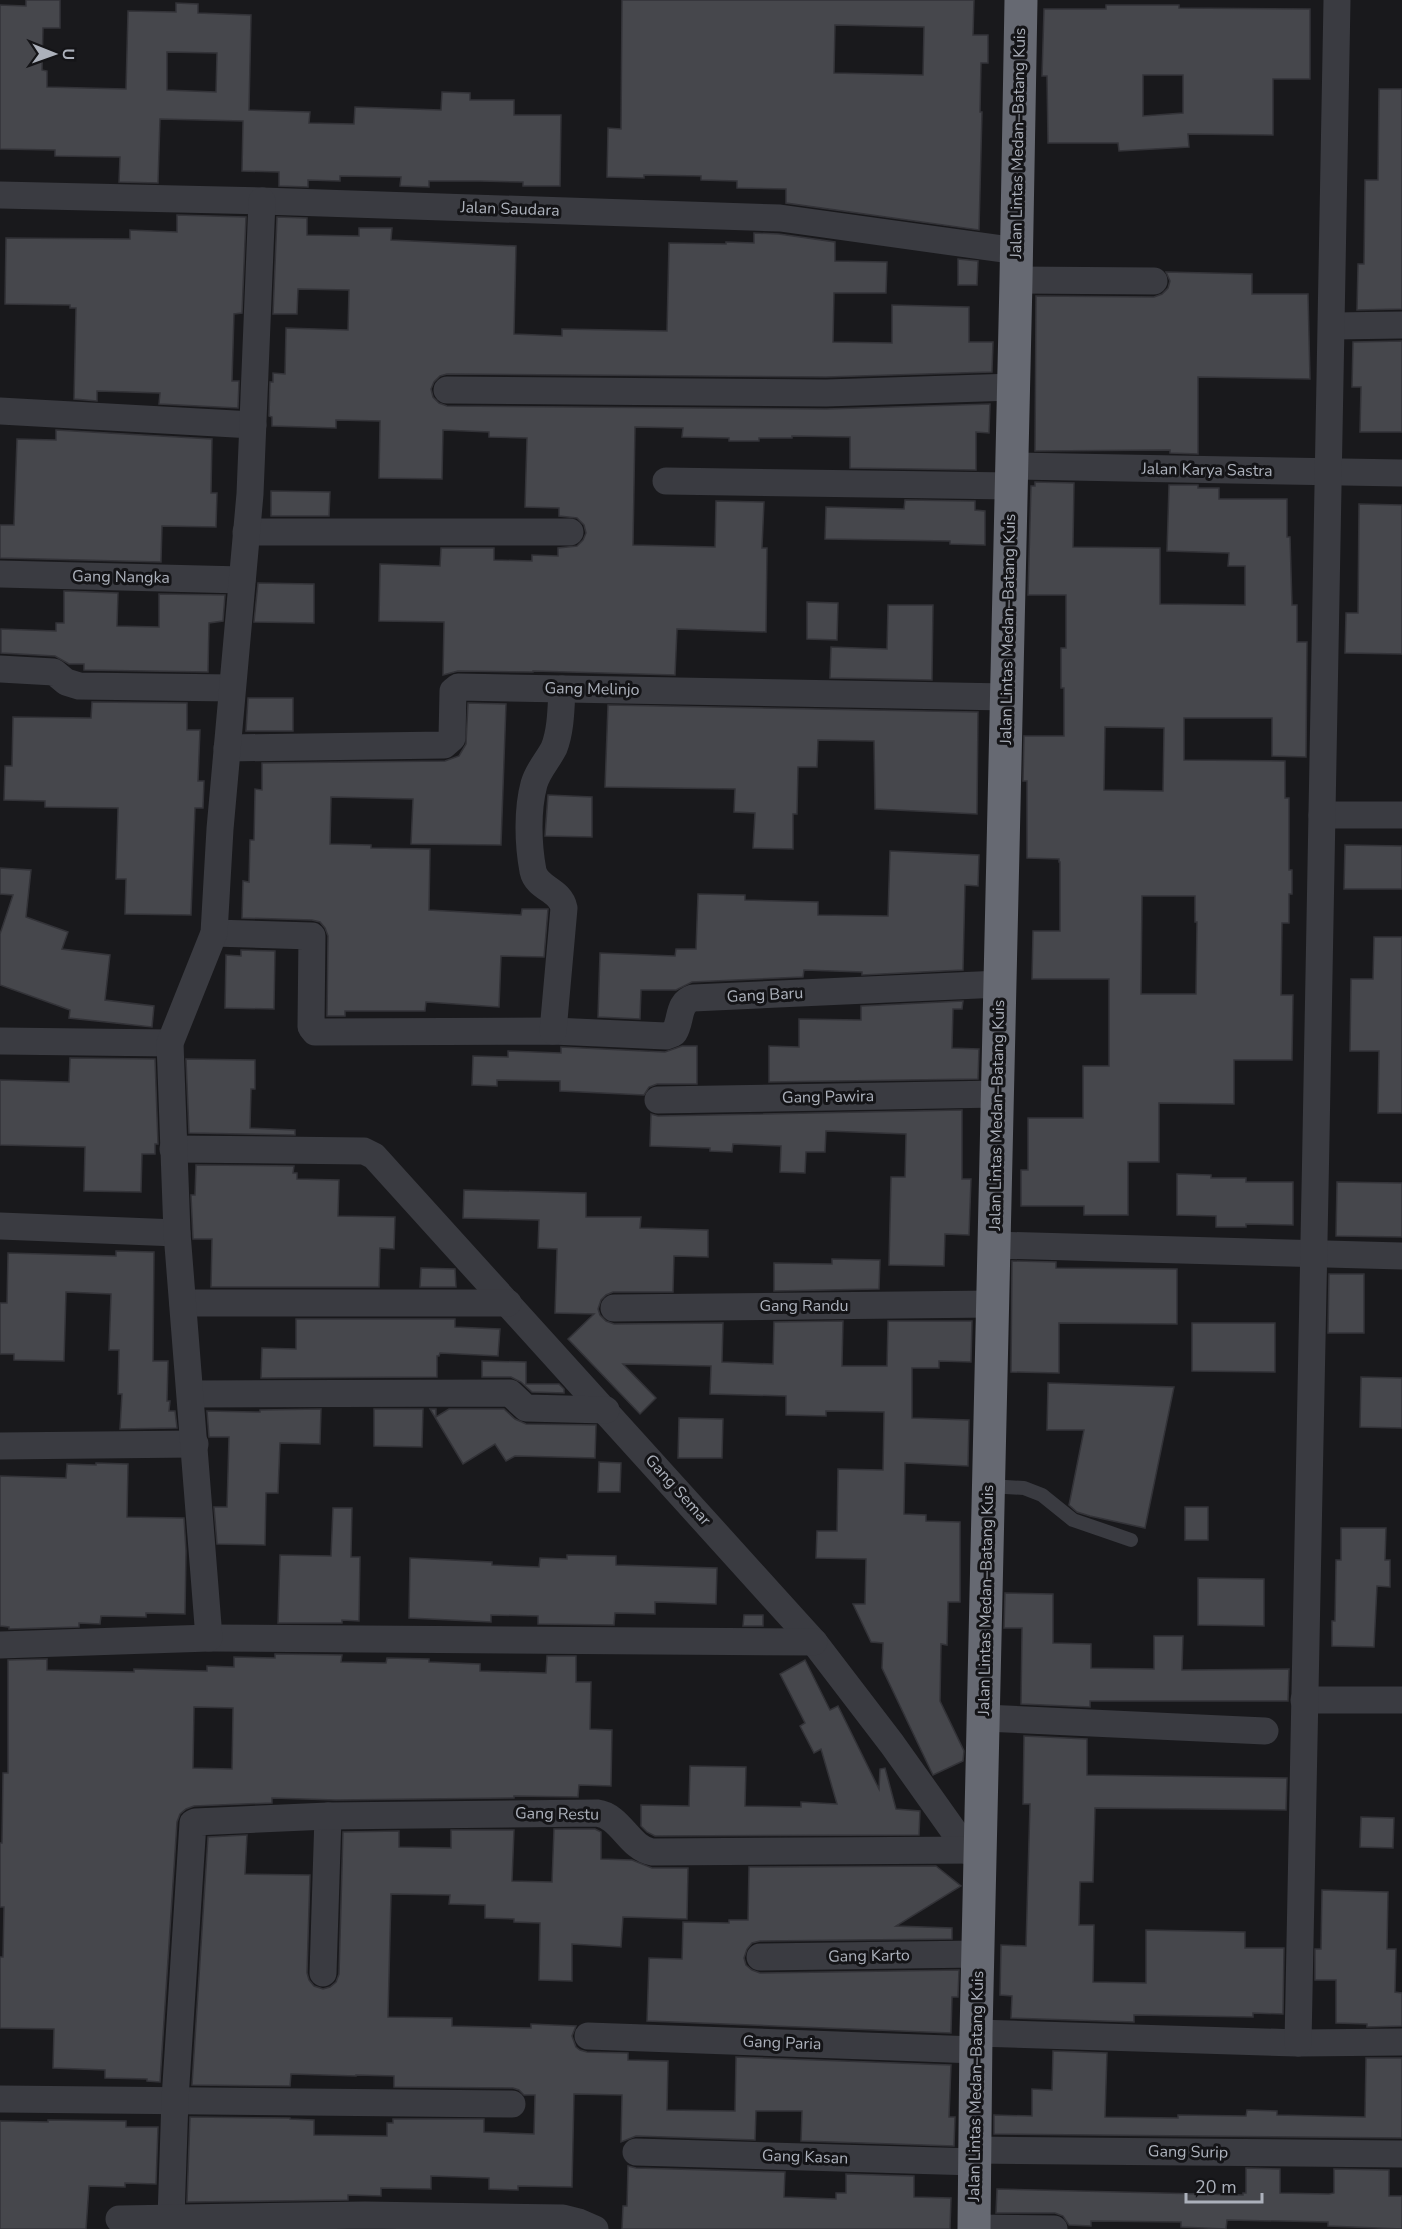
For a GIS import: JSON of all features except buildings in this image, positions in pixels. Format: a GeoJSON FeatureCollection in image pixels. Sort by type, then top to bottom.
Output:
{"type":"FeatureCollection","features":[{"type":"Feature","properties":{"kind":"highway","name":"Jalan Lintas Medan–Batang Kuis"},"geometry":{"type":"LineString","coordinates":[[974,2228],[978,1954],[976,1843],[983,1727],[1017,265],[1021,0]]}},
{"type":"Feature","properties":{"kind":"street"},"geometry":{"type":"LineString","coordinates":[[1298,2043],[1312,1253],[1333,326],[1337,0]]}},
{"type":"Feature","properties":{"kind":"street","name":"Jalan Saudara"},"geometry":{"type":"LineString","coordinates":[[0,195],[780,218],[1017,265],[1154,281]]}},
{"type":"Feature","properties":{"kind":"street"},"geometry":{"type":"LineString","coordinates":[[209,1638],[177,1233],[170,1043],[214,933],[220,829],[246,532],[253,425],[262,201]]}},
{"type":"Feature","properties":{"kind":"street"},"geometry":{"type":"LineString","coordinates":[[1333,326],[1402,325]]}},
{"type":"Feature","properties":{"kind":"street"},"geometry":{"type":"LineString","coordinates":[[447,390],[826,393],[1014,387]]}},
{"type":"Feature","properties":{"kind":"street"},"geometry":{"type":"LineString","coordinates":[[0,411],[253,425]]}},
{"type":"Feature","properties":{"kind":"street","name":"Jalan Karya Sastra"},"geometry":{"type":"LineString","coordinates":[[666,481],[1402,473]]}},
{"type":"Feature","properties":{"kind":"street"},"geometry":{"type":"LineString","coordinates":[[246,532],[570,532]]}},
{"type":"Feature","properties":{"kind":"street","name":"Gang Nangka"},"geometry":{"type":"LineString","coordinates":[[0,574],[242,580]]}},
{"type":"Feature","properties":{"kind":"street"},"geometry":{"type":"LineString","coordinates":[[0,669],[54,672],[66,682],[79,686],[232,688]]}},
{"type":"Feature","properties":{"kind":"street","name":"Gang Melinjo"},"geometry":{"type":"LineString","coordinates":[[227,748],[441,745],[452,738],[453,691],[456,687],[1007,697]]}},
{"type":"Feature","properties":{"kind":"street"},"geometry":{"type":"LineString","coordinates":[[214,933],[312,936],[310,1027],[313,1032],[554,1031],[564,908],[560,897],[542,885],[535,877],[531,857],[530,820],[534,783],[554,748],[562,689]]}},
{"type":"Feature","properties":{"kind":"street"},"geometry":{"type":"LineString","coordinates":[[1322,814],[1402,815]]}},
{"type":"Feature","properties":{"kind":"street","name":"Gang Baru"},"geometry":{"type":"LineString","coordinates":[[554,1031],[646,1036],[671,1035],[677,1029],[682,1006],[687,1000],[693,998],[1000,984]]}},
{"type":"Feature","properties":{"kind":"street"},"geometry":{"type":"LineString","coordinates":[[0,1041],[170,1043]]}},
{"type":"Feature","properties":{"kind":"street","name":"Gang Pawira"},"geometry":{"type":"LineString","coordinates":[[658,1100],[998,1094]]}},
{"type":"Feature","properties":{"kind":"street","name":"Gang Semar"},"geometry":{"type":"LineString","coordinates":[[173,1149],[364,1151],[374,1156],[814,1642],[892,1744],[976,1843]]}},
{"type":"Feature","properties":{"kind":"street"},"geometry":{"type":"LineString","coordinates":[[0,1226],[177,1233]]}},
{"type":"Feature","properties":{"kind":"street"},"geometry":{"type":"LineString","coordinates":[[994,1245],[1402,1256]]}},
{"type":"Feature","properties":{"kind":"street"},"geometry":{"type":"LineString","coordinates":[[183,1303],[508,1303]]}},
{"type":"Feature","properties":{"kind":"street","name":"Gang Randu"},"geometry":{"type":"LineString","coordinates":[[614,1308],[993,1304]]}},
{"type":"Feature","properties":{"kind":"street"},"geometry":{"type":"LineString","coordinates":[[191,1394],[510,1393],[526,1408],[606,1410]]}},
{"type":"Feature","properties":{"kind":"street"},"geometry":{"type":"LineString","coordinates":[[0,1446],[195,1444]]}},
{"type":"Feature","properties":{"kind":"street"},"geometry":{"type":"LineString","coordinates":[[0,1645],[209,1638],[814,1642]]}},
{"type":"Feature","properties":{"kind":"street"},"geometry":{"type":"LineString","coordinates":[[1304,1700],[1402,1700]]}},
{"type":"Feature","properties":{"kind":"street"},"geometry":{"type":"LineString","coordinates":[[983,1727],[1265,1731]]}},
{"type":"Feature","properties":{"kind":"street","name":"Gang Restu"},"geometry":{"type":"LineString","coordinates":[[175,2099],[193,1823],[196,1821],[328,1816],[597,1813],[609,1817],[644,1850],[652,1852],[976,1843]]}},
{"type":"Feature","properties":{"kind":"street"},"geometry":{"type":"LineString","coordinates":[[323,1972],[328,1816]]}},
{"type":"Feature","properties":{"kind":"street","name":"Gang Karto"},"geometry":{"type":"LineString","coordinates":[[760,1957],[978,1954]]}},
{"type":"Feature","properties":{"kind":"street","name":"Gang Paria"},"geometry":{"type":"LineString","coordinates":[[588,2036],[976,2042],[1402,2042]]}},
{"type":"Feature","properties":{"kind":"street"},"geometry":{"type":"LineString","coordinates":[[0,2099],[512,2104]]}},
{"type":"Feature","properties":{"kind":"street"},"geometry":{"type":"LineString","coordinates":[[175,2099],[188,2221]]}},
{"type":"Feature","properties":{"kind":"street","name":"Gang Kasan"},"geometry":{"type":"LineString","coordinates":[[636,2152],[975,2156]]}},
{"type":"Feature","properties":{"kind":"street","name":"Gang Surip"},"geometry":{"type":"LineString","coordinates":[[975,2156],[1402,2154]]}},
{"type":"Feature","properties":{"kind":"street"},"geometry":{"type":"LineString","coordinates":[[119,2219],[188,2221],[365,2215],[563,2218],[595,2229]]}},
{"type":"Feature","properties":{"kind":"street"},"geometry":{"type":"LineString","coordinates":[[974,2228],[1054,2229]]}},
{"type":"Feature","properties":{"kind":"lane"},"geometry":{"type":"LineString","coordinates":[[988,1486],[1024,1488],[1041,1495],[1073,1520],[1131,1540]]}}]}
